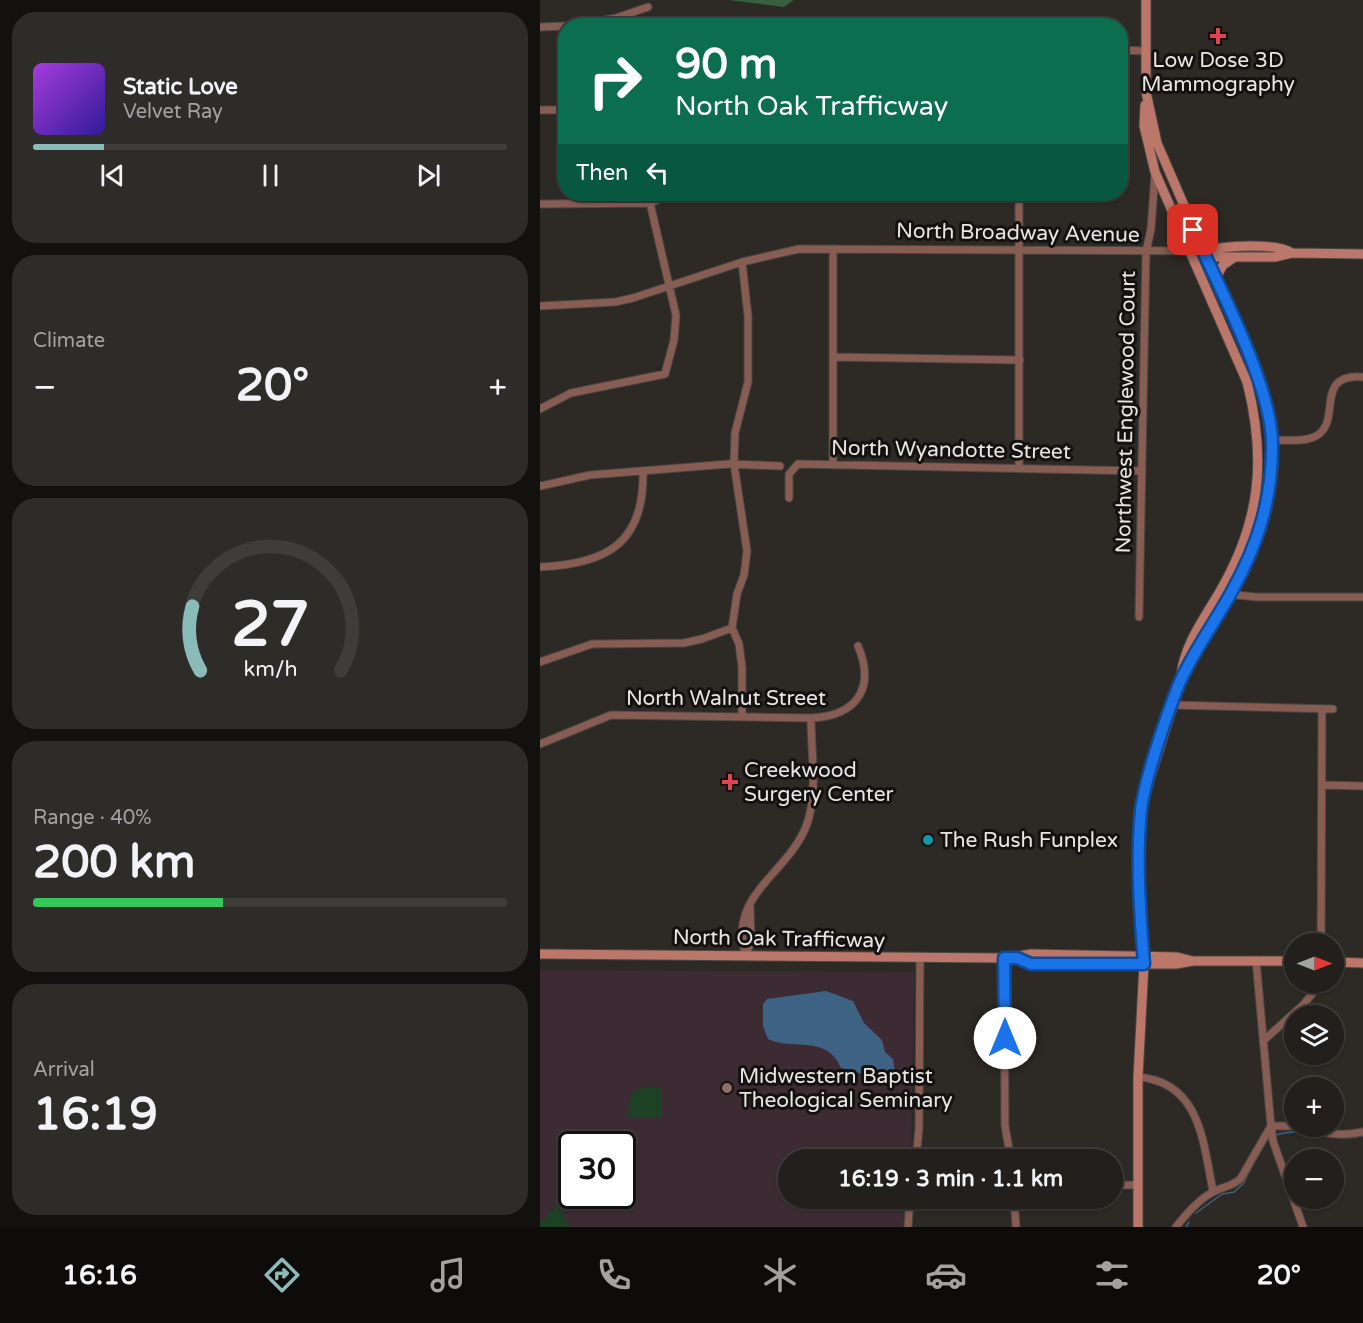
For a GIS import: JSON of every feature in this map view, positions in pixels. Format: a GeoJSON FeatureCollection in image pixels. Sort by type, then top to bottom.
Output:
{"type":"FeatureCollection","features":[{"type":"Feature","properties":{"kind":"main road"},"geometry":{"type":"LineString","coordinates":[[1146,0],[1144,126],[1155,172],[1247,382],[1256,416],[1260,458],[1255,506],[1246,539],[1219,592],[1193,635],[1183,658],[1180,683]]}},
{"type":"Feature","properties":{"kind":"main road"},"geometry":{"type":"LineString","coordinates":[[1138,1227],[1138,1077],[1143,960],[1138,878],[1141,807],[1180,683],[1254,549],[1270,494],[1272,440],[1261,388],[1160,151],[1146,96]]}},
{"type":"Feature","properties":{"kind":"main road","name":"North Broadway Avenue"},"geometry":{"type":"LineString","coordinates":[[1203,251],[1267,247],[1284,248],[1292,253]]}},
{"type":"Feature","properties":{"kind":"main road","name":"North Broadway Avenue"},"geometry":{"type":"LineString","coordinates":[[1203,251],[1215,257],[1275,257],[1292,253],[1363,254]]}},
{"type":"Feature","properties":{"kind":"main road"},"geometry":{"type":"LineString","coordinates":[[1215,280],[1223,265],[1237,256]]}},
{"type":"Feature","properties":{"kind":"main road","name":"North Oak Trafficway"},"geometry":{"type":"LineString","coordinates":[[540,954],[920,958],[1017,958],[1031,954],[1143,960],[1177,957],[1193,961],[1284,961]]}},
{"type":"Feature","properties":{"kind":"main road"},"geometry":{"type":"LineString","coordinates":[[1344,962],[1363,963]]}},
{"type":"Feature","properties":{"kind":"street"},"geometry":{"type":"LineString","coordinates":[[625,18],[648,7]]}},
{"type":"Feature","properties":{"kind":"street"},"geometry":{"type":"LineString","coordinates":[[540,27],[558,26]]}},
{"type":"Feature","properties":{"kind":"street"},"geometry":{"type":"LineString","coordinates":[[1128,50],[1146,51]]}},
{"type":"Feature","properties":{"kind":"street"},"geometry":{"type":"LineString","coordinates":[[540,110],[558,110]]}},
{"type":"Feature","properties":{"kind":"street","name":"Northwest Englewood Court"},"geometry":{"type":"LineString","coordinates":[[1139,617],[1146,252],[1152,218],[1155,172]]}},
{"type":"Feature","properties":{"kind":"street"},"geometry":{"type":"LineString","coordinates":[[540,204],[650,203],[655,201]]}},
{"type":"Feature","properties":{"kind":"street"},"geometry":{"type":"LineString","coordinates":[[1019,201],[1019,466]]}},
{"type":"Feature","properties":{"kind":"street"},"geometry":{"type":"LineString","coordinates":[[540,409],[571,393],[665,374],[676,327],[676,315],[650,203]]}},
{"type":"Feature","properties":{"kind":"street"},"geometry":{"type":"LineString","coordinates":[[833,249],[833,465]]}},
{"type":"Feature","properties":{"kind":"street","name":"North Broadway Avenue"},"geometry":{"type":"LineString","coordinates":[[540,306],[615,302],[781,252],[833,249],[1203,251]]}},
{"type":"Feature","properties":{"kind":"street"},"geometry":{"type":"LineString","coordinates":[[742,262],[748,316],[748,382],[735,433],[734,464],[747,551],[744,575],[736,594],[732,628],[739,644],[742,668],[742,717]]}},
{"type":"Feature","properties":{"kind":"street"},"geometry":{"type":"LineString","coordinates":[[833,357],[1020,360]]}},
{"type":"Feature","properties":{"kind":"street"},"geometry":{"type":"LineString","coordinates":[[1272,440],[1307,439],[1318,435],[1328,422],[1330,396],[1336,385],[1346,378],[1363,377]]}},
{"type":"Feature","properties":{"kind":"street"},"geometry":{"type":"LineString","coordinates":[[540,486],[590,475],[643,473],[734,464],[780,466]]}},
{"type":"Feature","properties":{"kind":"street","name":"North Wyandotte Street"},"geometry":{"type":"LineString","coordinates":[[789,498],[789,474],[795,465],[1019,466],[1140,471]]}},
{"type":"Feature","properties":{"kind":"street"},"geometry":{"type":"LineString","coordinates":[[540,567],[585,560],[611,552],[618,546],[637,520],[643,496],[643,473]]}},
{"type":"Feature","properties":{"kind":"street"},"geometry":{"type":"LineString","coordinates":[[1219,592],[1257,597],[1363,597]]}},
{"type":"Feature","properties":{"kind":"street"},"geometry":{"type":"LineString","coordinates":[[540,662],[592,644],[684,643],[732,628]]}},
{"type":"Feature","properties":{"kind":"street","name":"North Walnut Street"},"geometry":{"type":"LineString","coordinates":[[540,744],[611,715],[811,718],[841,714],[857,698],[865,671],[864,659],[858,646]]}},
{"type":"Feature","properties":{"kind":"street"},"geometry":{"type":"LineString","coordinates":[[1172,705],[1333,709]]}},
{"type":"Feature","properties":{"kind":"street"},"geometry":{"type":"LineString","coordinates":[[1321,933],[1322,709]]}},
{"type":"Feature","properties":{"kind":"street"},"geometry":{"type":"LineString","coordinates":[[746,956],[741,941],[744,913],[760,888],[794,850],[808,821],[811,802],[811,718]]}},
{"type":"Feature","properties":{"kind":"street"},"geometry":{"type":"LineString","coordinates":[[1322,785],[1363,786]]}},
{"type":"Feature","properties":{"kind":"street"},"geometry":{"type":"LineString","coordinates":[[917,1149],[920,958]]}},
{"type":"Feature","properties":{"kind":"street"},"geometry":{"type":"LineString","coordinates":[[1004,958],[1005,1126],[1009,1149]]}},
{"type":"Feature","properties":{"kind":"street"},"geometry":{"type":"LineString","coordinates":[[1256,960],[1273,1141],[1303,1227]]}},
{"type":"Feature","properties":{"kind":"street"},"geometry":{"type":"LineString","coordinates":[[1263,1041],[1313,993]]}},
{"type":"Feature","properties":{"kind":"street"},"geometry":{"type":"LineString","coordinates":[[1138,1077],[1157,1080],[1170,1086],[1193,1111],[1200,1129],[1213,1191]]}},
{"type":"Feature","properties":{"kind":"street"},"geometry":{"type":"LineString","coordinates":[[1271,1126],[1284,1126]]}},
{"type":"Feature","properties":{"kind":"street"},"geometry":{"type":"LineString","coordinates":[[1176,1227],[1190,1210],[1213,1191],[1236,1184],[1271,1126]]}},
{"type":"Feature","properties":{"kind":"street"},"geometry":{"type":"LineString","coordinates":[[1344,1136],[1363,1132]]}},
{"type":"Feature","properties":{"kind":"street"},"geometry":{"type":"LineString","coordinates":[[1123,1185],[1137,1185]]}},
{"type":"Feature","properties":{"kind":"street"},"geometry":{"type":"LineString","coordinates":[[908,1227],[909,1209]]}},
{"type":"Feature","properties":{"kind":"street"},"geometry":{"type":"LineString","coordinates":[[1014,1209],[1015,1226]]}},
{"type":"Feature","properties":{"kind":"shaded area","name":"Midwestern Baptist Theological Seminary"},"geometry":{"type":"Polygon","coordinates":[[[540,970],[914,972],[911,1149],[778,1149],[778,1209],[905,1209],[904,1227],[540,1227],[540,970]]]}},
{"type":"Feature","properties":{"kind":"green space"},"geometry":{"type":"Polygon","coordinates":[[[729,0],[794,0],[784,7],[729,0]]]}},
{"type":"Feature","properties":{"kind":"green space"},"geometry":{"type":"Polygon","coordinates":[[[643,1088],[662,1088],[662,1118],[628,1118],[633,1092],[643,1088]]]}},
{"type":"Feature","properties":{"kind":"green space"},"geometry":{"type":"Polygon","coordinates":[[[557,1205],[570,1227],[540,1227],[540,1224],[557,1205]]]}},
{"type":"Feature","properties":{"kind":"water"},"geometry":{"type":"Polygon","coordinates":[[[826,991],[853,1001],[864,1023],[882,1040],[885,1052],[893,1059],[895,1072],[891,1077],[875,1077],[841,1068],[835,1057],[818,1047],[768,1039],[763,1026],[763,1004],[767,999],[826,991]]]}},
{"type":"Feature","properties":{"kind":"waterway"},"geometry":{"type":"LineString","coordinates":[[1276,1135],[1297,1132],[1350,1138],[1362,1136]]}},
{"type":"Feature","properties":{"kind":"waterway"},"geometry":{"type":"LineString","coordinates":[[1196,1213],[1222,1194],[1234,1192],[1243,1184],[1257,1157]]}},
{"type":"Feature","properties":{"kind":"waterway"},"geometry":{"type":"LineString","coordinates":[[1186,1227],[1189,1222]]}},
{"type":"Feature","properties":{"kind":"place","name":"Low Dose 3D Mammography"},"geometry":{"type":"Point","coordinates":[1218,36]}},
{"type":"Feature","properties":{"kind":"place","name":"Creekwood Surgery Center"},"geometry":{"type":"Point","coordinates":[730,782]}},
{"type":"Feature","properties":{"kind":"place","name":"The Rush Funplex"},"geometry":{"type":"Point","coordinates":[928,840]}},
{"type":"Feature","properties":{"kind":"place","name":"Midwestern Baptist Theological Seminary"},"geometry":{"type":"Point","coordinates":[727,1088]}},
{"type":"Feature","properties":{"kind":"route"},"geometry":{"type":"LineString","coordinates":[[1005,1038],[1004,958],[1017,958],[1031,964],[1144,964],[1138,878],[1141,807],[1146,788],[1180,683],[1254,549],[1265,516],[1270,494],[1272,440],[1267,408],[1247,351],[1193,230]]}}]}
